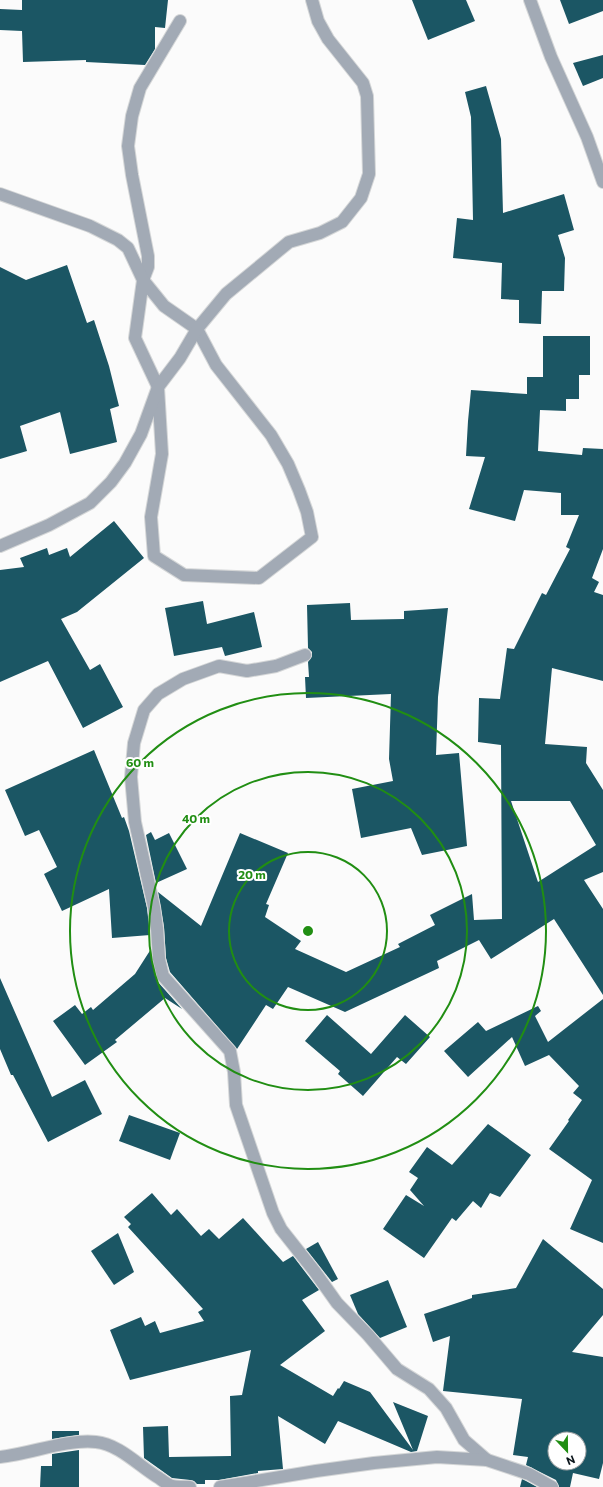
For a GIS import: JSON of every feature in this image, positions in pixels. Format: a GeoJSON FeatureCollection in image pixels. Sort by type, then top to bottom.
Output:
{"type":"FeatureCollection","features":[{"type":"Feature","properties":{"kind":"street"},"geometry":{"type":"LineString","coordinates":[[0,546],[49,526],[90,503],[111,482],[125,463],[142,434],[158,387],[180,358],[197,329],[226,294],[261,264],[290,242],[320,233],[342,222],[361,198],[369,174],[367,96],[362,83],[328,39],[318,21],[312,0]]}},
{"type":"Feature","properties":{"kind":"street"},"geometry":{"type":"LineString","coordinates":[[530,0],[551,57],[587,137],[603,182]]}},
{"type":"Feature","properties":{"kind":"street"},"geometry":{"type":"LineString","coordinates":[[0,194],[90,226],[118,240],[128,248],[143,280],[164,306],[197,329],[216,365],[271,435],[288,464],[299,490],[307,512],[312,537],[260,578],[184,575],[154,556],[151,516],[162,454],[158,387],[135,338],[143,280],[148,267],[148,256],[132,175],[128,146],[132,116],[140,88],[180,21]]}},
{"type":"Feature","properties":{"kind":"street"},"geometry":{"type":"LineString","coordinates":[[305,655],[276,666],[247,671],[219,666],[183,679],[158,694],[144,710],[134,743],[130,777],[135,822],[158,928],[158,958],[163,976],[230,1051],[234,1072],[236,1105],[273,1213],[281,1229],[337,1303],[368,1335],[397,1369],[429,1390],[446,1408],[464,1440],[487,1460]]}},
{"type":"Feature","properties":{"kind":"street"},"geometry":{"type":"LineString","coordinates":[[0,1457],[68,1444],[97,1442],[118,1449],[132,1458],[151,1474],[171,1486],[190,1487]]}},
{"type":"Feature","properties":{"kind":"street"},"geometry":{"type":"LineString","coordinates":[[220,1487],[316,1471],[374,1463],[437,1457],[487,1460],[529,1474],[552,1487]]}},
{"type":"Feature","properties":{"kind":"building"},"geometry":{"type":"Polygon","coordinates":[[[22,0],[168,0],[165,28],[155,27],[155,49],[145,65],[86,62],[86,60],[23,62],[22,31],[0,30],[0,9],[22,10],[22,0]]]}},
{"type":"Feature","properties":{"kind":"building"},"geometry":{"type":"Polygon","coordinates":[[[412,0],[466,0],[475,21],[428,40],[412,0]]]}},
{"type":"Feature","properties":{"kind":"building"},"geometry":{"type":"Polygon","coordinates":[[[560,0],[603,0],[603,11],[569,24],[560,0]]]}},
{"type":"Feature","properties":{"kind":"building"},"geometry":{"type":"Polygon","coordinates":[[[603,55],[603,78],[583,86],[573,63],[603,55]]]}},
{"type":"Feature","properties":{"kind":"building"},"geometry":{"type":"Polygon","coordinates":[[[486,86],[501,139],[503,213],[564,194],[574,230],[558,235],[565,258],[564,291],[542,291],[541,324],[519,323],[519,300],[501,299],[502,263],[453,258],[457,218],[473,220],[471,117],[465,92],[486,86]]]}},
{"type":"Feature","properties":{"kind":"building"},"geometry":{"type":"Polygon","coordinates":[[[67,265],[87,323],[94,320],[109,366],[119,406],[110,409],[117,442],[70,454],[60,412],[20,426],[27,451],[0,459],[0,267],[26,280],[67,265]]]}},
{"type":"Feature","properties":{"kind":"building"},"geometry":{"type":"Polygon","coordinates":[[[543,336],[590,336],[590,375],[579,375],[579,399],[566,399],[566,411],[540,410],[538,451],[582,455],[583,448],[603,449],[603,549],[592,578],[599,582],[594,592],[603,595],[603,681],[552,668],[545,744],[587,747],[586,763],[603,790],[603,872],[584,880],[603,909],[603,995],[554,919],[491,959],[479,940],[437,961],[439,968],[345,1012],[288,987],[273,1009],[266,1005],[237,1049],[170,972],[166,958],[164,927],[158,892],[201,926],[240,833],[288,853],[266,904],[269,905],[265,917],[301,941],[295,949],[346,972],[400,947],[398,944],[435,925],[430,915],[472,894],[474,920],[502,919],[501,745],[478,742],[479,698],[500,699],[507,648],[514,649],[542,593],[546,595],[570,549],[566,547],[579,515],[561,515],[561,493],[524,490],[515,521],[469,509],[485,457],[466,456],[468,421],[471,390],[527,394],[527,377],[543,377],[543,336]],[[511,801],[538,882],[596,845],[570,801],[511,801]]]}},
{"type":"Feature","properties":{"kind":"building"},"geometry":{"type":"Polygon","coordinates":[[[114,521],[144,558],[77,612],[61,619],[90,670],[100,664],[123,707],[83,728],[48,661],[0,682],[0,570],[24,567],[20,558],[47,548],[49,555],[67,548],[70,557],[114,521]]]}},
{"type":"Feature","properties":{"kind":"building"},"geometry":{"type":"Polygon","coordinates":[[[203,601],[207,624],[254,612],[262,647],[225,656],[222,647],[174,656],[165,608],[203,601]]]}},
{"type":"Feature","properties":{"kind":"building"},"geometry":{"type":"Polygon","coordinates":[[[350,603],[351,620],[404,619],[404,611],[448,608],[438,697],[436,755],[459,753],[467,846],[422,855],[411,828],[361,838],[352,789],[393,781],[389,759],[391,694],[306,698],[305,677],[309,677],[308,662],[312,656],[312,652],[308,648],[307,605],[350,603]]]}},
{"type":"Feature","properties":{"kind":"building"},"geometry":{"type":"Polygon","coordinates":[[[94,750],[122,818],[124,817],[129,831],[147,908],[150,935],[112,938],[109,889],[62,911],[44,874],[57,867],[39,830],[25,836],[5,790],[94,750]]]}},
{"type":"Feature","properties":{"kind":"building"},"geometry":{"type":"Polygon","coordinates":[[[151,832],[155,840],[169,833],[187,869],[156,883],[146,835],[151,832]]]}},
{"type":"Feature","properties":{"kind":"building"},"geometry":{"type":"Polygon","coordinates":[[[151,949],[152,961],[157,981],[182,1009],[165,998],[115,1040],[117,1042],[85,1065],[53,1021],[75,1005],[82,1014],[91,1007],[93,1010],[135,974],[151,949]]]}},
{"type":"Feature","properties":{"kind":"building"},"geometry":{"type":"Polygon","coordinates":[[[0,978],[52,1097],[85,1080],[102,1114],[48,1142],[13,1075],[11,1075],[0,1049],[0,978]]]}},
{"type":"Feature","properties":{"kind":"building"},"geometry":{"type":"Polygon","coordinates":[[[603,999],[603,1243],[570,1229],[592,1180],[549,1149],[582,1100],[573,1093],[579,1086],[549,1055],[525,1066],[512,1037],[468,1077],[444,1051],[478,1022],[486,1031],[538,1006],[541,1011],[535,1016],[548,1042],[603,999]]]}},
{"type":"Feature","properties":{"kind":"building"},"geometry":{"type":"Polygon","coordinates":[[[327,1015],[371,1054],[405,1015],[430,1037],[406,1064],[397,1057],[363,1096],[338,1074],[340,1071],[305,1041],[327,1015]]]}},
{"type":"Feature","properties":{"kind":"building"},"geometry":{"type":"Polygon","coordinates":[[[129,1115],[180,1133],[170,1160],[119,1141],[129,1115]]]}},
{"type":"Feature","properties":{"kind":"building"},"geometry":{"type":"Polygon","coordinates":[[[488,1124],[531,1155],[500,1197],[490,1193],[481,1208],[473,1201],[456,1221],[452,1218],[424,1258],[383,1229],[406,1195],[424,1206],[410,1190],[418,1178],[409,1172],[427,1147],[452,1165],[488,1124]]]}},
{"type":"Feature","properties":{"kind":"building"},"geometry":{"type":"Polygon","coordinates":[[[152,1193],[171,1215],[177,1209],[201,1236],[209,1229],[219,1239],[243,1218],[283,1262],[293,1256],[319,1290],[302,1300],[325,1331],[280,1365],[333,1396],[344,1381],[370,1392],[413,1450],[393,1402],[428,1416],[417,1451],[411,1452],[338,1421],[325,1444],[278,1416],[283,1469],[258,1471],[258,1473],[219,1480],[205,1480],[205,1484],[197,1484],[190,1480],[172,1478],[144,1458],[143,1427],[168,1426],[169,1457],[231,1456],[230,1396],[242,1395],[251,1350],[130,1380],[110,1330],[141,1317],[145,1326],[155,1321],[160,1333],[204,1321],[198,1312],[203,1309],[128,1227],[131,1224],[124,1217],[152,1193]]]}},
{"type":"Feature","properties":{"kind":"building"},"geometry":{"type":"Polygon","coordinates":[[[118,1233],[134,1272],[114,1285],[91,1251],[118,1233]]]}},
{"type":"Feature","properties":{"kind":"building"},"geometry":{"type":"Polygon","coordinates":[[[543,1239],[603,1289],[603,1315],[572,1352],[603,1357],[603,1463],[599,1479],[573,1473],[570,1487],[559,1487],[556,1480],[526,1465],[528,1457],[513,1455],[522,1399],[443,1391],[450,1336],[433,1342],[424,1314],[472,1298],[472,1295],[516,1288],[543,1239]]]}},
{"type":"Feature","properties":{"kind":"building"},"geometry":{"type":"Polygon","coordinates":[[[318,1242],[338,1279],[332,1282],[306,1249],[318,1242]]]}},
{"type":"Feature","properties":{"kind":"building"},"geometry":{"type":"Polygon","coordinates":[[[388,1280],[407,1327],[380,1338],[358,1314],[350,1295],[388,1280]]]}},
{"type":"Feature","properties":{"kind":"building"},"geometry":{"type":"Polygon","coordinates":[[[52,1431],[79,1431],[79,1435],[52,1439],[52,1431]]]}},
{"type":"Feature","properties":{"kind":"building"},"geometry":{"type":"Polygon","coordinates":[[[79,1450],[79,1487],[40,1487],[41,1466],[52,1466],[52,1454],[79,1450]]]}},
{"type":"Feature","properties":{"kind":"building"},"geometry":{"type":"Polygon","coordinates":[[[522,1479],[526,1481],[537,1487],[520,1487],[522,1479]]]}}]}
